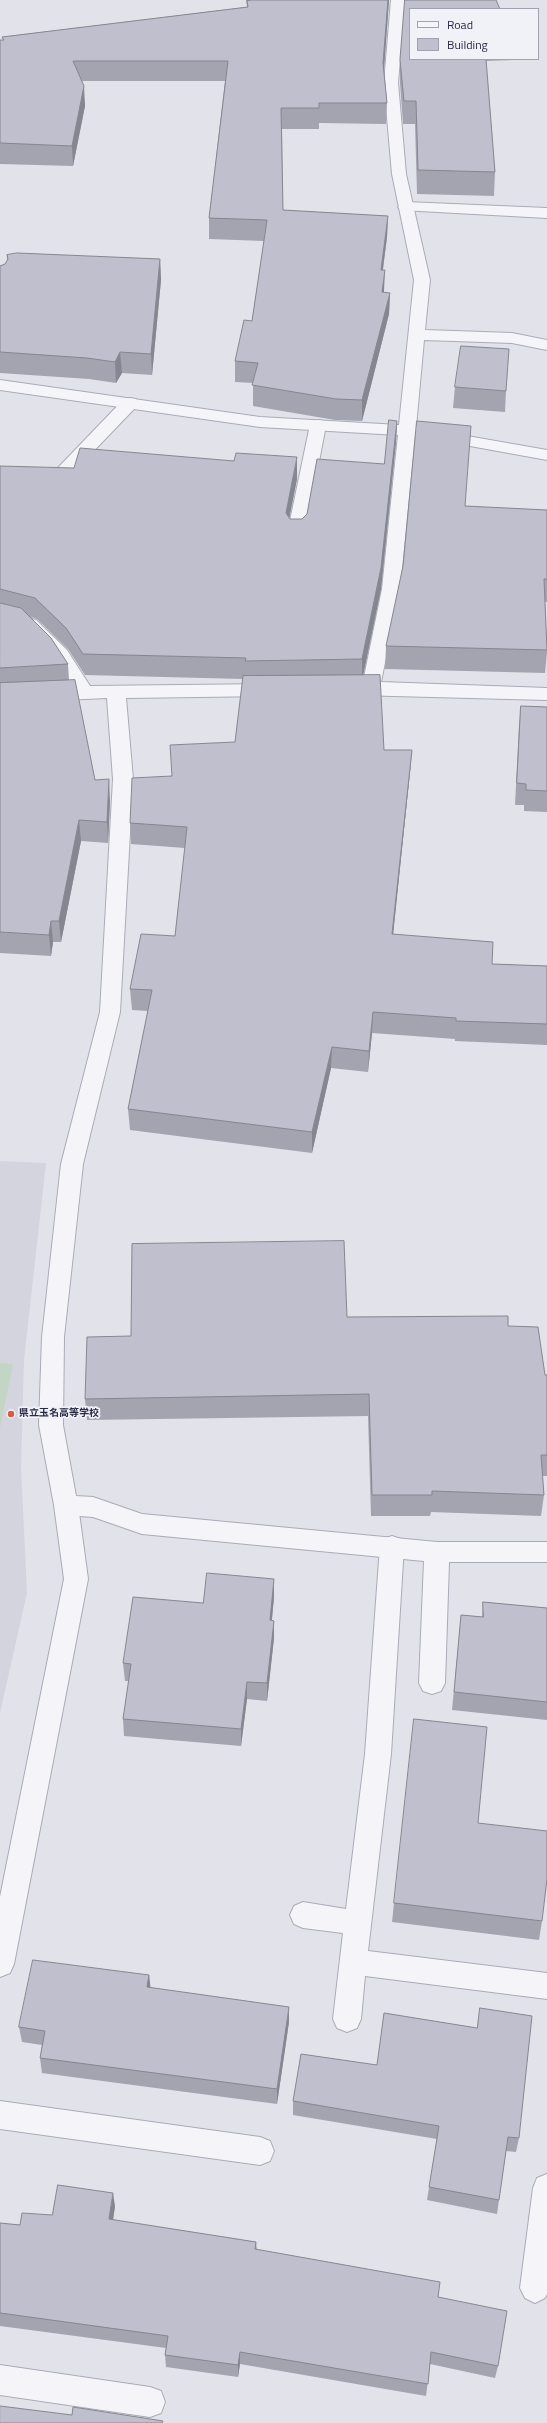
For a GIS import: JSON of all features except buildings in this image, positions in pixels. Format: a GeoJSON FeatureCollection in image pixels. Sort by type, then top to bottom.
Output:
{"type":"FeatureCollection","features":[{"type":"Feature","properties":{"kind":"street"},"geometry":{"type":"LineString","coordinates":[[371,688],[391,589],[422,280],[399,174],[392,83],[398,0]]}},
{"type":"Feature","properties":{"kind":"street"},"geometry":{"type":"LineString","coordinates":[[406,207],[547,213]]}},
{"type":"Feature","properties":{"kind":"street"},"geometry":{"type":"LineString","coordinates":[[416,335],[512,338],[547,345]]}},
{"type":"Feature","properties":{"kind":"street"},"geometry":{"type":"LineString","coordinates":[[0,385],[260,422],[407,430],[547,455]]}},
{"type":"Feature","properties":{"kind":"street"},"geometry":{"type":"LineString","coordinates":[[56,480],[130,403]]}},
{"type":"Feature","properties":{"kind":"street"},"geometry":{"type":"LineString","coordinates":[[296,535],[318,425]]}},
{"type":"Feature","properties":{"kind":"street"},"geometry":{"type":"LineString","coordinates":[[0,617],[30,624],[61,654],[85,692]]}},
{"type":"Feature","properties":{"kind":"street"},"geometry":{"type":"LineString","coordinates":[[339,689],[371,688],[547,694]]}},
{"type":"Feature","properties":{"kind":"street"},"geometry":{"type":"LineString","coordinates":[[0,697],[85,692],[116,693],[291,689]]}},
{"type":"Feature","properties":{"kind":"street"},"geometry":{"type":"LineString","coordinates":[[0,1964],[76,1579],[66,1505],[51,1425],[53,1337],[72,1164],[110,1012],[123,779],[116,693]]}},
{"type":"Feature","properties":{"kind":"street"},"geometry":{"type":"LineString","coordinates":[[66,1505],[92,1507],[142,1524],[392,1546],[437,1552],[547,1552]]}},
{"type":"Feature","properties":{"kind":"street"},"geometry":{"type":"LineString","coordinates":[[347,2019],[378,1754],[392,1546]]}},
{"type":"Feature","properties":{"kind":"street"},"geometry":{"type":"LineString","coordinates":[[432,1683],[437,1552]]}},
{"type":"Feature","properties":{"kind":"street"},"geometry":{"type":"LineString","coordinates":[[303,1915],[358,1923]]}},
{"type":"Feature","properties":{"kind":"street"},"geometry":{"type":"LineString","coordinates":[[353,1962],[547,1986]]}},
{"type":"Feature","properties":{"kind":"street"},"geometry":{"type":"LineString","coordinates":[[0,2114],[260,2151]]}},
{"type":"Feature","properties":{"kind":"street"},"geometry":{"type":"LineString","coordinates":[[535,2288],[547,2188]]}},
{"type":"Feature","properties":{"kind":"street"},"geometry":{"type":"LineString","coordinates":[[0,2380],[150,2402]]}},
{"type":"Feature","properties":{"kind":"shaded area","name":"県立玉名高等学校"},"geometry":{"type":"Polygon","coordinates":[[[0,1161],[46,1163],[24,1360],[21,1468],[27,1593],[0,1713],[0,1161]]]}},
{"type":"Feature","properties":{"kind":"green space"},"geometry":{"type":"Polygon","coordinates":[[[0,1363],[13,1364],[0,1428],[0,1363]]]}},
{"type":"Feature","properties":{"kind":"place","name":"県立玉名高等学校"},"geometry":{"type":"Point","coordinates":[11,1414]}}]}
